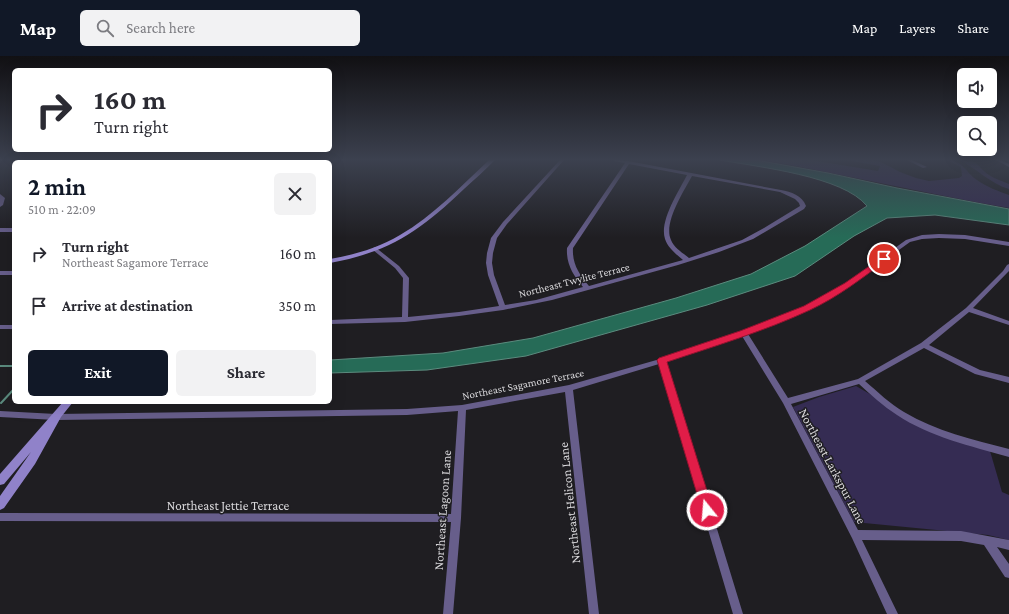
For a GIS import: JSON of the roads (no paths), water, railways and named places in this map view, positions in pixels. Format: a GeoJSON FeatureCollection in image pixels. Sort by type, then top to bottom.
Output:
{"type":"FeatureCollection","features":[{"type":"Feature","properties":{"kind":"main road"},"geometry":{"type":"LineString","coordinates":[[332,260],[375,249],[402,236],[414,229],[463,186]]}},
{"type":"Feature","properties":{"kind":"main road"},"geometry":{"type":"LineString","coordinates":[[0,481],[16,460],[66,404]]}},
{"type":"Feature","properties":{"kind":"main road"},"geometry":{"type":"LineString","coordinates":[[0,505],[31,461],[56,416]]}},
{"type":"Feature","properties":{"kind":"street"},"geometry":{"type":"LineString","coordinates":[[503,308],[491,276],[489,263],[494,238],[505,223],[538,186]]}},
{"type":"Feature","properties":{"kind":"street"},"geometry":{"type":"LineString","coordinates":[[587,288],[575,274],[570,263],[570,248],[612,186]]}},
{"type":"Feature","properties":{"kind":"street"},"geometry":{"type":"LineString","coordinates":[[684,186],[665,232],[674,248],[687,260]]}},
{"type":"Feature","properties":{"kind":"street","name":"Northeast Twylite Terrace"},"geometry":{"type":"LineString","coordinates":[[332,322],[405,320],[503,308],[587,288],[687,260],[746,240],[802,208],[803,206],[801,200],[790,194],[754,186]]}},
{"type":"Feature","properties":{"kind":"street"},"geometry":{"type":"LineString","coordinates":[[0,196],[2,198],[0,205]]}},
{"type":"Feature","properties":{"kind":"street"},"geometry":{"type":"LineString","coordinates":[[0,230],[12,230]]}},
{"type":"Feature","properties":{"kind":"street","name":"Northeast Sagamore Terrace"},"geometry":{"type":"LineString","coordinates":[[0,414],[56,416],[407,412],[462,408],[569,388],[744,333],[807,308],[848,285],[908,241],[922,237],[939,236],[965,237],[1009,244]]}},
{"type":"Feature","properties":{"kind":"street"},"geometry":{"type":"LineString","coordinates":[[375,249],[397,267],[406,278],[405,320]]}},
{"type":"Feature","properties":{"kind":"street"},"geometry":{"type":"LineString","coordinates":[[786,402],[860,381],[924,345],[968,309],[1008,271]]}},
{"type":"Feature","properties":{"kind":"street"},"geometry":{"type":"LineString","coordinates":[[0,273],[12,273]]}},
{"type":"Feature","properties":{"kind":"street"},"geometry":{"type":"LineString","coordinates":[[968,309],[1009,323]]}},
{"type":"Feature","properties":{"kind":"street"},"geometry":{"type":"LineString","coordinates":[[0,328],[12,327]]}},
{"type":"Feature","properties":{"kind":"street","name":"Northeast Larkspur Lane"},"geometry":{"type":"LineString","coordinates":[[744,333],[786,402],[855,535],[893,614]]}},
{"type":"Feature","properties":{"kind":"street"},"geometry":{"type":"LineString","coordinates":[[924,345],[978,372],[1009,380]]}},
{"type":"Feature","properties":{"kind":"street"},"geometry":{"type":"LineString","coordinates":[[662,360],[738,614]]}},
{"type":"Feature","properties":{"kind":"street"},"geometry":{"type":"LineString","coordinates":[[860,381],[900,413],[920,423],[962,439],[1009,453]]}},
{"type":"Feature","properties":{"kind":"street","name":"Northeast Helicon Lane"},"geometry":{"type":"LineString","coordinates":[[569,388],[594,614]]}},
{"type":"Feature","properties":{"kind":"street","name":"Northeast Lagoon Lane"},"geometry":{"type":"LineString","coordinates":[[448,614],[456,518],[462,408]]}},
{"type":"Feature","properties":{"kind":"street","name":"Northeast Jettie Terrace"},"geometry":{"type":"LineString","coordinates":[[0,517],[456,518]]}},
{"type":"Feature","properties":{"kind":"street"},"geometry":{"type":"LineString","coordinates":[[855,535],[961,536],[1009,545]]}},
{"type":"Feature","properties":{"kind":"street"},"geometry":{"type":"LineString","coordinates":[[986,540],[1009,573]]}},
{"type":"Feature","properties":{"kind":"waterway"},"geometry":{"type":"LineString","coordinates":[[0,366],[12,366]]}},
{"type":"Feature","properties":{"kind":"waterway"},"geometry":{"type":"LineString","coordinates":[[1,403],[12,391]]}}]}
